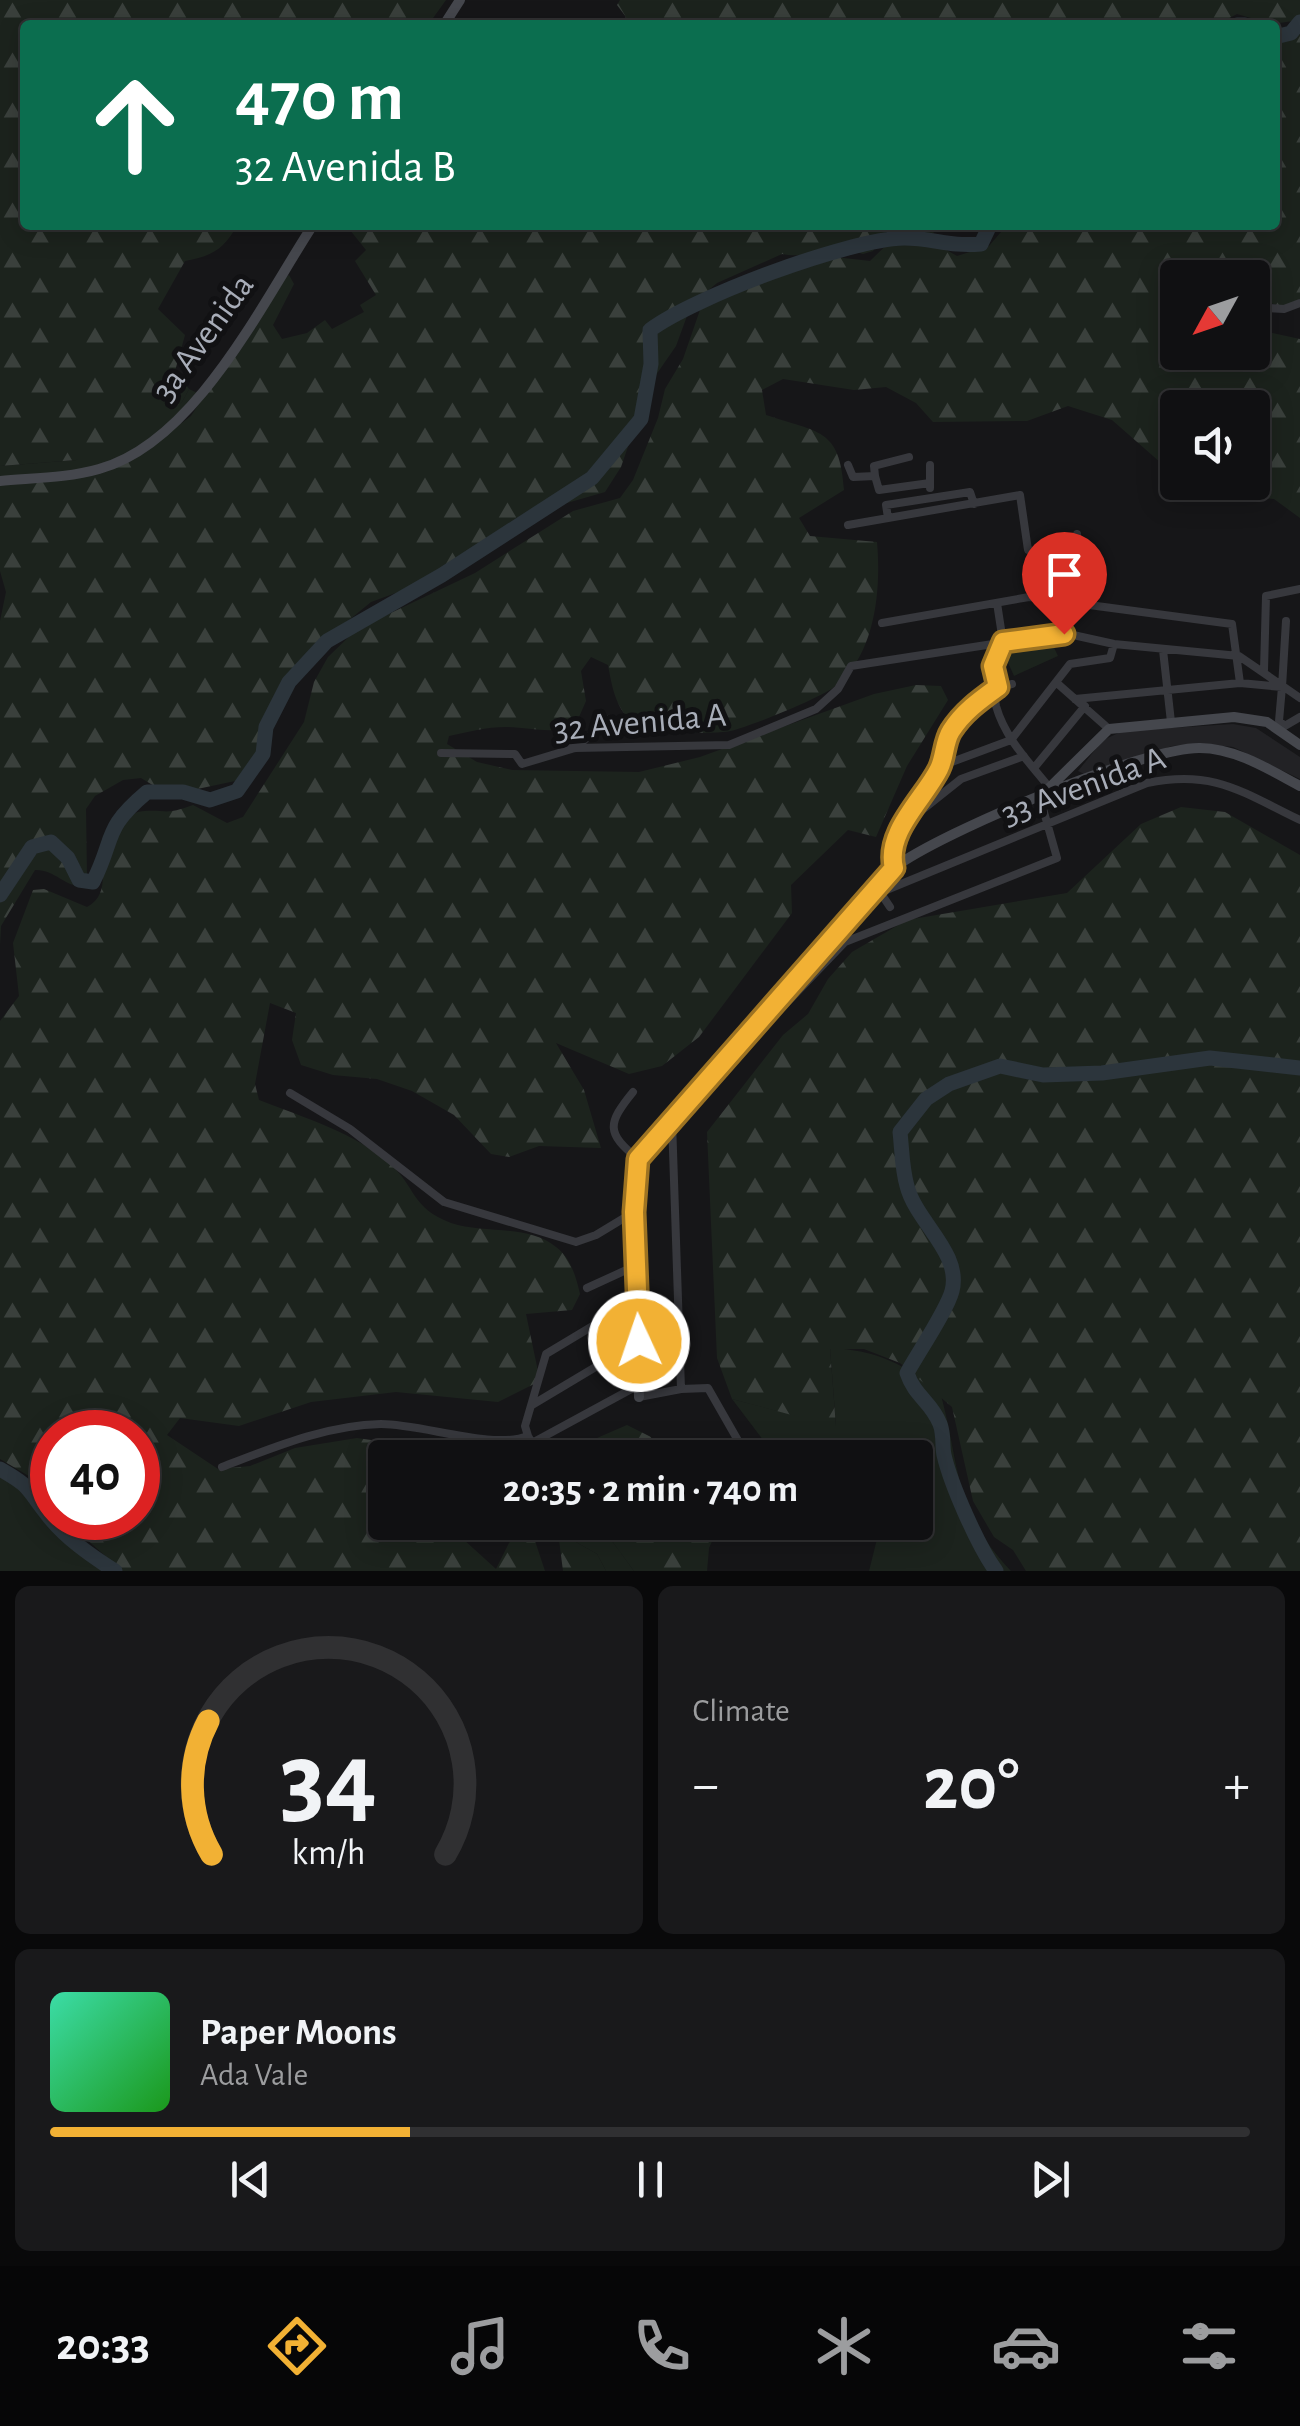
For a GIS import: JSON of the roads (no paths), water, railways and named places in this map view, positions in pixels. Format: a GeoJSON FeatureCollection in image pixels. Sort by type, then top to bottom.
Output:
{"type":"FeatureCollection","features":[{"type":"Feature","properties":{"kind":"street","name":"3a Avenida"},"geometry":{"type":"LineString","coordinates":[[0,481],[99,470],[126,457],[182,418],[205,392],[309,230]]}},
{"type":"Feature","properties":{"kind":"street"},"geometry":{"type":"LineString","coordinates":[[1270,309],[1300,303]]}},
{"type":"Feature","properties":{"kind":"street"},"geometry":{"type":"LineString","coordinates":[[909,457],[874,466],[879,490],[930,483]]}},
{"type":"Feature","properties":{"kind":"street"},"geometry":{"type":"LineString","coordinates":[[848,465],[853,478],[874,476]]}},
{"type":"Feature","properties":{"kind":"street"},"geometry":{"type":"LineString","coordinates":[[930,465],[930,497]]}},
{"type":"Feature","properties":{"kind":"street"},"geometry":{"type":"LineString","coordinates":[[888,518],[886,505],[930,497],[970,492],[974,504]]}},
{"type":"Feature","properties":{"kind":"street"},"geometry":{"type":"LineString","coordinates":[[848,525],[1022,495],[1028,550],[1073,558]]}},
{"type":"Feature","properties":{"kind":"street"},"geometry":{"type":"LineString","coordinates":[[1064,634],[1077,534]]}},
{"type":"Feature","properties":{"kind":"street"},"geometry":{"type":"LineString","coordinates":[[1264,670],[1266,596],[1300,589]]}},
{"type":"Feature","properties":{"kind":"street"},"geometry":{"type":"LineString","coordinates":[[882,623],[1029,597],[1234,626],[1240,684]]}},
{"type":"Feature","properties":{"kind":"street"},"geometry":{"type":"LineString","coordinates":[[997,603],[1003,642],[993,666],[998,687],[995,701],[1011,740],[1049,787]]}},
{"type":"Feature","properties":{"kind":"street"},"geometry":{"type":"LineString","coordinates":[[1286,620],[1280,721],[1300,745]]}},
{"type":"Feature","properties":{"kind":"street","name":"32 Avenida A"},"geometry":{"type":"LineString","coordinates":[[442,753],[511,754],[522,764],[574,748],[729,745],[816,709],[838,689],[851,666],[1064,634],[1114,644],[1239,656]]}},
{"type":"Feature","properties":{"kind":"street"},"geometry":{"type":"LineString","coordinates":[[1082,639],[1084,661]]}},
{"type":"Feature","properties":{"kind":"street"},"geometry":{"type":"LineString","coordinates":[[941,766],[1011,740],[1070,664],[1110,658],[1114,644]]}},
{"type":"Feature","properties":{"kind":"street"},"geometry":{"type":"LineString","coordinates":[[1163,650],[1171,722]]}},
{"type":"Feature","properties":{"kind":"street"},"geometry":{"type":"LineString","coordinates":[[1239,656],[1300,698]]}},
{"type":"Feature","properties":{"kind":"street"},"geometry":{"type":"LineString","coordinates":[[894,868],[892,850],[941,766],[950,732],[970,708],[998,687],[1012,684]]}},
{"type":"Feature","properties":{"kind":"street"},"geometry":{"type":"LineString","coordinates":[[1058,684],[1110,729]]}},
{"type":"Feature","properties":{"kind":"street"},"geometry":{"type":"LineString","coordinates":[[1075,698],[1240,684],[1282,687]]}},
{"type":"Feature","properties":{"kind":"street"},"geometry":{"type":"LineString","coordinates":[[1034,768],[1085,706]]}},
{"type":"Feature","properties":{"kind":"street"},"geometry":{"type":"LineString","coordinates":[[638,1391],[634,1212],[638,1159],[764,1011],[894,868],[941,838],[1040,798],[1062,783],[1110,729],[1234,718],[1282,727],[1300,717]]}},
{"type":"Feature","properties":{"kind":"street"},"geometry":{"type":"LineString","coordinates":[[564,736],[574,748],[609,719]]}},
{"type":"Feature","properties":{"kind":"street"},"geometry":{"type":"LineString","coordinates":[[509,744],[511,754]]}},
{"type":"Feature","properties":{"kind":"street"},"geometry":{"type":"LineString","coordinates":[[1040,798],[1049,787],[1173,750],[1199,748],[1222,750],[1300,786]]}},
{"type":"Feature","properties":{"kind":"street"},"geometry":{"type":"LineString","coordinates":[[904,824],[961,780],[1024,756]]}},
{"type":"Feature","properties":{"kind":"street","name":"33 Avenida A"},"geometry":{"type":"LineString","coordinates":[[871,895],[1147,784],[1180,776],[1216,780],[1300,820]]}},
{"type":"Feature","properties":{"kind":"street"},"geometry":{"type":"LineString","coordinates":[[764,1011],[779,1012],[844,942],[1056,858],[1040,798]]}},
{"type":"Feature","properties":{"kind":"street"},"geometry":{"type":"LineString","coordinates":[[884,891],[890,907]]}},
{"type":"Feature","properties":{"kind":"street"},"geometry":{"type":"LineString","coordinates":[[290,1092],[350,1129],[444,1202],[576,1242],[596,1236],[634,1212]]}},
{"type":"Feature","properties":{"kind":"street"},"geometry":{"type":"LineString","coordinates":[[633,1092],[614,1118],[613,1132],[616,1142],[638,1159]]}},
{"type":"Feature","properties":{"kind":"street"},"geometry":{"type":"LineString","coordinates":[[672,1116],[681,1389]]}},
{"type":"Feature","properties":{"kind":"street"},"geometry":{"type":"LineString","coordinates":[[587,1288],[635,1266]]}},
{"type":"Feature","properties":{"kind":"street"},"geometry":{"type":"LineString","coordinates":[[637,1300],[546,1354],[525,1426],[528,1436],[533,1442],[638,1391],[708,1388],[738,1440]]}},
{"type":"Feature","properties":{"kind":"street"},"geometry":{"type":"LineString","coordinates":[[532,1405],[639,1341]]}},
{"type":"Feature","properties":{"kind":"street"},"geometry":{"type":"LineString","coordinates":[[222,1467],[353,1426],[414,1427],[494,1441],[528,1436]]}},
{"type":"Feature","properties":{"kind":"waterway"},"geometry":{"type":"LineString","coordinates":[[1280,36],[1291,33],[1300,22]]}},
{"type":"Feature","properties":{"kind":"waterway"},"geometry":{"type":"LineString","coordinates":[[0,895],[32,847],[51,842],[68,858],[79,880],[93,882],[116,825],[147,792],[183,792],[210,800],[237,791],[263,754],[266,727],[289,682],[327,641],[442,575],[592,478],[641,419],[651,364],[650,330],[735,287],[847,248],[904,238],[981,244],[988,230]]}},
{"type":"Feature","properties":{"kind":"waterway"},"geometry":{"type":"LineString","coordinates":[[996,1571],[973,1531],[953,1482],[940,1424],[907,1373],[944,1309],[953,1277],[945,1251],[907,1186],[900,1132],[926,1099],[949,1084],[1000,1066],[1043,1075],[1102,1073],[1210,1058],[1300,1068]]}},
{"type":"Feature","properties":{"kind":"waterway"},"geometry":{"type":"LineString","coordinates":[[0,1469],[27,1488],[69,1538],[115,1571]]}}]}
